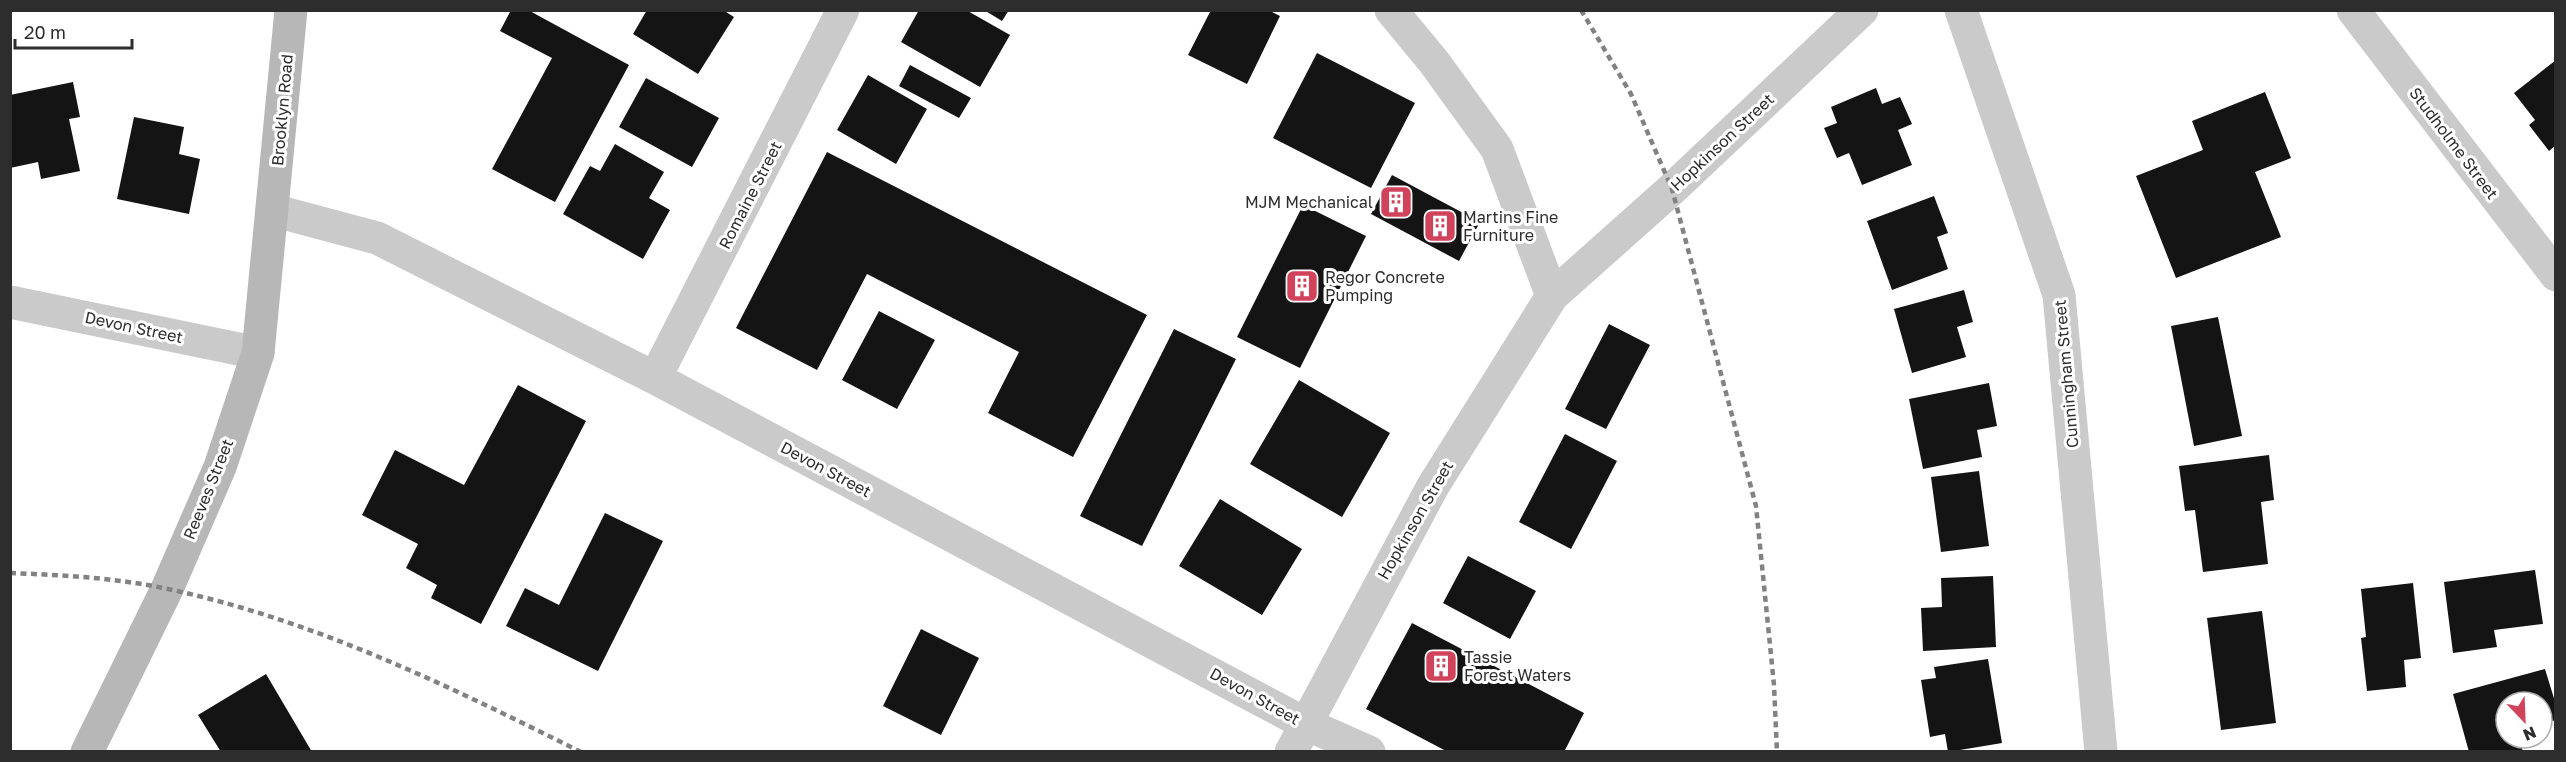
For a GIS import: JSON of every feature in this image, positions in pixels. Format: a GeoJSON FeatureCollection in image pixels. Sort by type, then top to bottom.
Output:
{"type":"FeatureCollection","features":[{"type":"Feature","properties":{"kind":"street","name":"Brooklyn Road"},"geometry":{"type":"LineString","coordinates":[[272,210],[291,10]]}},
{"type":"Feature","properties":{"kind":"street","name":"Romaine Street"},"geometry":{"type":"LineString","coordinates":[[655,378],[843,10]]}},
{"type":"Feature","properties":{"kind":"street"},"geometry":{"type":"LineString","coordinates":[[1391,10],[1434,62],[1497,149],[1552,296]]}},
{"type":"Feature","properties":{"kind":"street","name":"Hopkinson Street"},"geometry":{"type":"LineString","coordinates":[[1298,738],[1432,486],[1552,296],[1672,189],[1862,10]]}},
{"type":"Feature","properties":{"kind":"street","name":"Cunningham Street"},"geometry":{"type":"LineString","coordinates":[[1961,10],[2059,295],[2101,752]]}},
{"type":"Feature","properties":{"kind":"street","name":"Studholme Street"},"geometry":{"type":"LineString","coordinates":[[2353,10],[2556,275]]}},
{"type":"Feature","properties":{"kind":"street","name":"Reeves Street"},"geometry":{"type":"LineString","coordinates":[[87,752],[167,589],[220,467],[258,353],[272,210]]}},
{"type":"Feature","properties":{"kind":"street","name":"Devon Street"},"geometry":{"type":"LineString","coordinates":[[272,210],[377,238],[655,378],[1298,738],[1369,752]]}},
{"type":"Feature","properties":{"kind":"street","name":"Devon Street"},"geometry":{"type":"LineString","coordinates":[[10,302],[258,353]]}},
{"type":"Feature","properties":{"kind":"building"},"geometry":{"type":"Polygon","coordinates":[[[511,10],[528,10],[629,65],[555,202],[492,169],[552,58],[500,31],[511,10]]]}},
{"type":"Feature","properties":{"kind":"building"},"geometry":{"type":"Polygon","coordinates":[[[647,10],[723,10],[734,17],[698,74],[633,34],[647,10]]]}},
{"type":"Feature","properties":{"kind":"building"},"geometry":{"type":"Polygon","coordinates":[[[919,10],[966,10],[1010,35],[980,87],[901,42],[919,10]]]}},
{"type":"Feature","properties":{"kind":"building"},"geometry":{"type":"Polygon","coordinates":[[[984,10],[1009,10],[1002,21],[984,10]]]}},
{"type":"Feature","properties":{"kind":"building"},"geometry":{"type":"Polygon","coordinates":[[[1211,10],[1268,10],[1280,16],[1247,84],[1188,55],[1211,10]]]}},
{"type":"Feature","properties":{"kind":"building"},"geometry":{"type":"Polygon","coordinates":[[[1317,53],[1415,103],[1371,188],[1273,138],[1317,53]]]}},
{"type":"Feature","properties":{"kind":"building"},"geometry":{"type":"Polygon","coordinates":[[[2556,60],[2556,145],[2549,151],[2529,125],[2535,120],[2514,93],[2556,60]]]}},
{"type":"Feature","properties":{"kind":"building"},"geometry":{"type":"Polygon","coordinates":[[[910,65],[971,98],[959,118],[899,86],[910,65]]]}},
{"type":"Feature","properties":{"kind":"building"},"geometry":{"type":"Polygon","coordinates":[[[868,75],[927,109],[896,164],[837,130],[868,75]]]}},
{"type":"Feature","properties":{"kind":"building"},"geometry":{"type":"Polygon","coordinates":[[[646,78],[719,118],[692,167],[619,127],[646,78]]]}},
{"type":"Feature","properties":{"kind":"building"},"geometry":{"type":"Polygon","coordinates":[[[73,82],[80,117],[69,119],[80,171],[41,179],[38,162],[10,168],[10,95],[73,82]]]}},
{"type":"Feature","properties":{"kind":"building"},"geometry":{"type":"Polygon","coordinates":[[[1876,88],[1882,104],[1900,97],[1912,124],[1898,130],[1912,165],[1862,185],[1849,153],[1837,158],[1824,128],[1837,123],[1831,107],[1876,88]]]}},
{"type":"Feature","properties":{"kind":"building"},"geometry":{"type":"Polygon","coordinates":[[[2265,92],[2291,158],[2255,172],[2281,237],[2176,278],[2136,176],[2203,150],[2192,121],[2265,92]]]}},
{"type":"Feature","properties":{"kind":"building"},"geometry":{"type":"Polygon","coordinates":[[[134,117],[184,127],[179,154],[200,159],[189,214],[117,199],[134,117]]]}},
{"type":"Feature","properties":{"kind":"building"},"geometry":{"type":"Polygon","coordinates":[[[615,144],[664,172],[649,198],[670,210],[643,259],[563,214],[590,166],[600,171],[615,144]]]}},
{"type":"Feature","properties":{"kind":"building"},"geometry":{"type":"Polygon","coordinates":[[[827,152],[1147,315],[1073,457],[988,413],[1019,352],[867,274],[817,370],[736,328],[827,152]]]}},
{"type":"Feature","properties":{"kind":"building","name":"Martins Fine Furniture"},"geometry":{"type":"Polygon","coordinates":[[[1392,175],[1480,222],[1459,261],[1371,214],[1392,175]]]}},
{"type":"Feature","properties":{"kind":"building"},"geometry":{"type":"Polygon","coordinates":[[[1934,196],[1948,233],[1937,237],[1948,269],[1892,290],[1867,221],[1934,196]]]}},
{"type":"Feature","properties":{"kind":"building","name":"Regor Concrete Pumping"},"geometry":{"type":"Polygon","coordinates":[[[1303,205],[1366,236],[1300,368],[1237,337],[1303,205]]]}},
{"type":"Feature","properties":{"kind":"building"},"geometry":{"type":"Polygon","coordinates":[[[1964,290],[1973,322],[1957,327],[1966,357],[1912,373],[1894,309],[1964,290]]]}},
{"type":"Feature","properties":{"kind":"building"},"geometry":{"type":"Polygon","coordinates":[[[879,311],[935,340],[897,409],[842,380],[879,311]]]}},
{"type":"Feature","properties":{"kind":"building"},"geometry":{"type":"Polygon","coordinates":[[[2218,317],[2242,436],[2194,446],[2171,326],[2218,317]]]}},
{"type":"Feature","properties":{"kind":"building"},"geometry":{"type":"Polygon","coordinates":[[[1609,324],[1650,345],[1606,429],[1565,409],[1609,324]]]}},
{"type":"Feature","properties":{"kind":"building"},"geometry":{"type":"Polygon","coordinates":[[[1174,329],[1236,359],[1142,546],[1080,516],[1174,329]]]}},
{"type":"Feature","properties":{"kind":"building"},"geometry":{"type":"Polygon","coordinates":[[[1299,380],[1390,433],[1342,517],[1250,464],[1299,380]]]}},
{"type":"Feature","properties":{"kind":"building"},"geometry":{"type":"Polygon","coordinates":[[[1989,383],[1997,426],[1977,430],[1982,457],[1923,469],[1909,399],[1989,383]]]}},
{"type":"Feature","properties":{"kind":"building"},"geometry":{"type":"Polygon","coordinates":[[[518,385],[586,421],[481,624],[431,598],[437,585],[406,568],[418,544],[362,515],[395,450],[464,485],[518,385]]]}},
{"type":"Feature","properties":{"kind":"building"},"geometry":{"type":"Polygon","coordinates":[[[1565,434],[1617,461],[1571,549],[1519,522],[1565,434]]]}},
{"type":"Feature","properties":{"kind":"building"},"geometry":{"type":"Polygon","coordinates":[[[2269,455],[2274,500],[2261,502],[2268,564],[2203,572],[2195,510],[2185,511],[2179,466],[2269,455]]]}},
{"type":"Feature","properties":{"kind":"building"},"geometry":{"type":"Polygon","coordinates":[[[1979,471],[1989,546],[1941,552],[1931,477],[1979,471]]]}},
{"type":"Feature","properties":{"kind":"building"},"geometry":{"type":"Polygon","coordinates":[[[1220,499],[1302,549],[1262,615],[1179,566],[1220,499]]]}},
{"type":"Feature","properties":{"kind":"building"},"geometry":{"type":"Polygon","coordinates":[[[605,513],[663,541],[598,671],[506,626],[525,588],[559,605],[605,513]]]}},
{"type":"Feature","properties":{"kind":"building"},"geometry":{"type":"Polygon","coordinates":[[[1468,556],[1536,591],[1510,639],[1443,603],[1468,556]]]}},
{"type":"Feature","properties":{"kind":"building"},"geometry":{"type":"Polygon","coordinates":[[[2535,570],[2543,624],[2494,630],[2497,647],[2453,653],[2444,582],[2535,570]]]}},
{"type":"Feature","properties":{"kind":"building"},"geometry":{"type":"Polygon","coordinates":[[[1993,576],[1996,647],[1923,651],[1921,608],[1942,607],[1941,578],[1993,576]]]}},
{"type":"Feature","properties":{"kind":"building"},"geometry":{"type":"Polygon","coordinates":[[[2413,583],[2421,658],[2404,660],[2406,687],[2367,691],[2361,638],[2366,637],[2361,589],[2413,583]]]}},
{"type":"Feature","properties":{"kind":"building"},"geometry":{"type":"Polygon","coordinates":[[[2262,611],[2276,723],[2221,730],[2207,618],[2262,611]]]}},
{"type":"Feature","properties":{"kind":"building","name":"Tassie Forest Waters"},"geometry":{"type":"Polygon","coordinates":[[[1412,623],[1584,713],[1564,752],[1448,752],[1366,709],[1412,623]]]}},
{"type":"Feature","properties":{"kind":"building"},"geometry":{"type":"Polygon","coordinates":[[[921,629],[979,658],[941,735],[883,706],[921,629]]]}},
{"type":"Feature","properties":{"kind":"building"},"geometry":{"type":"Polygon","coordinates":[[[1988,659],[2002,743],[1948,752],[1945,734],[1930,737],[1921,680],[1936,678],[1934,667],[1988,659]]]}},
{"type":"Feature","properties":{"kind":"building"},"geometry":{"type":"Polygon","coordinates":[[[2545,669],[2551,690],[2494,690],[2494,750],[2522,750],[2523,752],[2469,752],[2453,694],[2545,669]]]}},
{"type":"Feature","properties":{"kind":"building"},"geometry":{"type":"Polygon","coordinates":[[[266,674],[312,752],[221,752],[198,715],[266,674]]]}},
{"type":"Feature","properties":{"kind":"building"},"geometry":{"type":"Polygon","coordinates":[[[2554,698],[2556,705],[2556,720],[2554,721],[2554,698]]]}},
{"type":"Feature","properties":{"kind":"railway"},"geometry":{"type":"LineString","coordinates":[[1581,10],[1631,94],[1672,189],[1756,506],[1774,685],[1777,752]]}},
{"type":"Feature","properties":{"kind":"railway"},"geometry":{"type":"LineString","coordinates":[[10,573],[90,578],[149,585],[222,602],[276,618],[380,657],[581,752]]}},
{"type":"Feature","properties":{"kind":"place","name":"MJM Mechanical"},"geometry":{"type":"Point","coordinates":[1396,202]}},
{"type":"Feature","properties":{"kind":"place","name":"Martins Fine Furniture"},"geometry":{"type":"Point","coordinates":[1440,226]}},
{"type":"Feature","properties":{"kind":"place","name":"Regor Concrete Pumping"},"geometry":{"type":"Point","coordinates":[1302,286]}},
{"type":"Feature","properties":{"kind":"place","name":"Tassie Forest Waters"},"geometry":{"type":"Point","coordinates":[1441,666]}}]}
